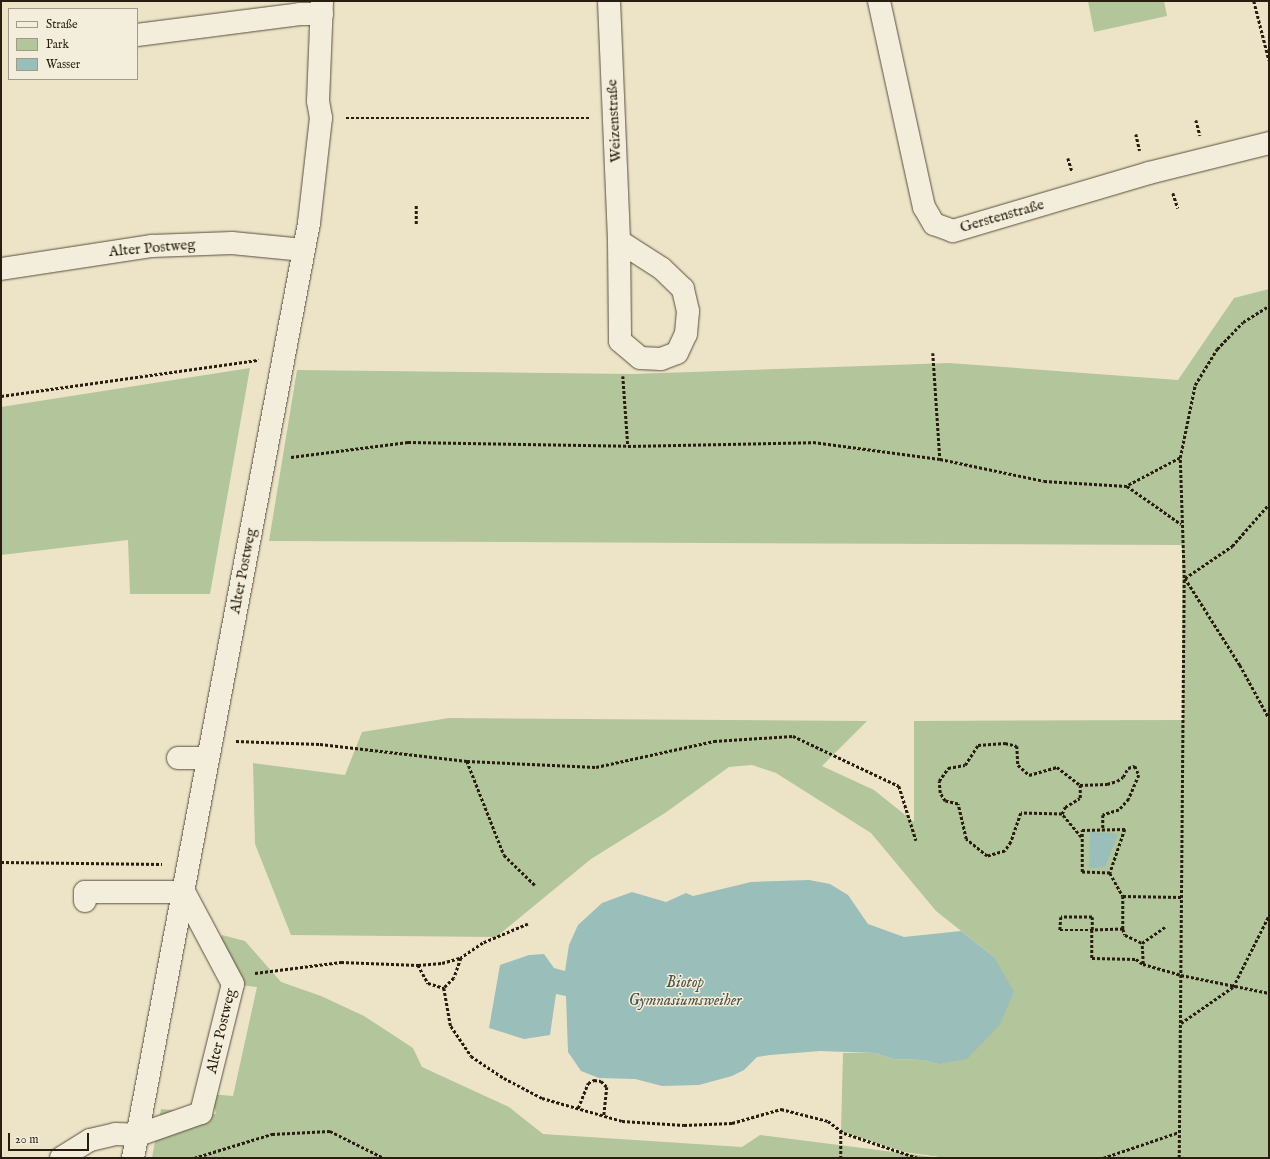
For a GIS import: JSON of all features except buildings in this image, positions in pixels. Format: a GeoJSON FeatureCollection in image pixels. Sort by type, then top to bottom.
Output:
{"type":"FeatureCollection","features":[{"type":"Feature","properties":{"kind":"street","name":"Weizenstraße"},"geometry":{"type":"LineString","coordinates":[[608,1],[619,241],[620,341]]}},
{"type":"Feature","properties":{"kind":"street","name":"Gerstenstraße"},"geometry":{"type":"LineString","coordinates":[[879,1],[924,207],[934,224],[953,231],[1145,175],[1269,143]]}},
{"type":"Feature","properties":{"kind":"street","name":"Alter Postweg"},"geometry":{"type":"LineString","coordinates":[[133,1158],[184,892],[209,749],[285,358],[304,250],[321,118],[318,101],[322,8],[300,14],[138,35]]}},
{"type":"Feature","properties":{"kind":"street"},"geometry":{"type":"LineString","coordinates":[[619,241],[661,268],[683,289],[688,311],[686,334],[677,353],[661,359],[640,358],[620,341]]}},
{"type":"Feature","properties":{"kind":"street","name":"Alter Postweg"},"geometry":{"type":"LineString","coordinates":[[1,269],[152,246],[232,243],[304,250]]}},
{"type":"Feature","properties":{"kind":"street"},"geometry":{"type":"LineString","coordinates":[[178,758],[209,749]]}},
{"type":"Feature","properties":{"kind":"street"},"geometry":{"type":"LineString","coordinates":[[85,901],[85,892],[164,890],[184,892]]}},
{"type":"Feature","properties":{"kind":"street","name":"Alter Postweg"},"geometry":{"type":"LineString","coordinates":[[138,1135],[201,1113],[233,984],[184,892]]}},
{"type":"Feature","properties":{"kind":"street"},"geometry":{"type":"LineString","coordinates":[[61,1158],[90,1140],[115,1134],[138,1135]]}},
{"type":"Feature","properties":{"kind":"path"},"geometry":{"type":"LineString","coordinates":[[1254,1],[1269,60]]}},
{"type":"Feature","properties":{"kind":"path"},"geometry":{"type":"LineString","coordinates":[[321,118],[614,118]]}},
{"type":"Feature","properties":{"kind":"path"},"geometry":{"type":"LineString","coordinates":[[416,204],[416,224]]}},
{"type":"Feature","properties":{"kind":"path"},"geometry":{"type":"LineString","coordinates":[[1179,1158],[1184,578],[1180,458],[1195,385],[1217,349],[1243,322],[1269,306]]}},
{"type":"Feature","properties":{"kind":"path"},"geometry":{"type":"LineString","coordinates":[[620,341],[628,446]]}},
{"type":"Feature","properties":{"kind":"path"},"geometry":{"type":"LineString","coordinates":[[933,353],[940,459]]}},
{"type":"Feature","properties":{"kind":"path"},"geometry":{"type":"LineString","coordinates":[[1,396],[285,358]]}},
{"type":"Feature","properties":{"kind":"path"},"geometry":{"type":"LineString","coordinates":[[266,456],[282,458],[408,442],[628,446],[813,442],[940,459],[1044,481],[1127,486],[1180,458]]}},
{"type":"Feature","properties":{"kind":"path"},"geometry":{"type":"LineString","coordinates":[[1127,486],[1181,524]]}},
{"type":"Feature","properties":{"kind":"path"},"geometry":{"type":"LineString","coordinates":[[1184,578],[1232,546],[1269,504]]}},
{"type":"Feature","properties":{"kind":"path"},"geometry":{"type":"LineString","coordinates":[[1184,578],[1240,665],[1269,718]]}},
{"type":"Feature","properties":{"kind":"path"},"geometry":{"type":"LineString","coordinates":[[209,749],[320,744],[467,761],[596,767],[714,741],[793,736],[899,786],[916,840]]}},
{"type":"Feature","properties":{"kind":"path"},"geometry":{"type":"LineString","coordinates":[[1081,837],[1062,814],[1021,813],[1011,842],[1005,851],[987,856],[966,839],[958,804],[945,802],[940,793],[939,781],[948,768],[964,765],[978,745],[1005,743],[1017,746],[1018,765],[1029,775],[1057,767],[1080,785],[1107,784],[1123,777],[1128,768],[1135,766],[1138,769],[1139,775],[1129,799],[1119,810],[1103,815],[1103,830]]}},
{"type":"Feature","properties":{"kind":"path"},"geometry":{"type":"LineString","coordinates":[[467,761],[504,855],[536,885]]}},
{"type":"Feature","properties":{"kind":"path"},"geometry":{"type":"LineString","coordinates":[[1062,814],[1065,807],[1080,798],[1080,785]]}},
{"type":"Feature","properties":{"kind":"path"},"geometry":{"type":"LineString","coordinates":[[1110,874],[1082,872],[1082,830],[1125,829],[1110,874],[1123,896],[1123,929],[1125,935],[1142,943]]}},
{"type":"Feature","properties":{"kind":"path"},"geometry":{"type":"LineString","coordinates":[[1,862],[169,864]]}},
{"type":"Feature","properties":{"kind":"path"},"geometry":{"type":"LineString","coordinates":[[1123,896],[1182,897]]}},
{"type":"Feature","properties":{"kind":"path"},"geometry":{"type":"LineString","coordinates":[[1180,1024],[1233,987],[1269,915]]}},
{"type":"Feature","properties":{"kind":"path"},"geometry":{"type":"LineString","coordinates":[[1123,929],[1092,930],[1060,930],[1061,917],[1092,917],[1092,930],[1092,958],[1136,959],[1143,964],[1181,975],[1233,987],[1269,993]]}},
{"type":"Feature","properties":{"kind":"path"},"geometry":{"type":"LineString","coordinates":[[250,974],[341,962],[418,965],[442,963],[461,958],[483,943],[528,924]]}},
{"type":"Feature","properties":{"kind":"path"},"geometry":{"type":"LineString","coordinates":[[1142,943],[1165,927]]}},
{"type":"Feature","properties":{"kind":"path"},"geometry":{"type":"LineString","coordinates":[[1142,943],[1143,964]]}},
{"type":"Feature","properties":{"kind":"path"},"geometry":{"type":"LineString","coordinates":[[444,988],[454,978],[461,958]]}},
{"type":"Feature","properties":{"kind":"path"},"geometry":{"type":"LineString","coordinates":[[418,965],[428,984],[444,988]]}},
{"type":"Feature","properties":{"kind":"path"},"geometry":{"type":"LineString","coordinates":[[444,988],[451,1026],[471,1056],[535,1096],[604,1117],[684,1126],[724,1124],[780,1109],[828,1121],[841,1131],[918,1158]]}},
{"type":"Feature","properties":{"kind":"path"},"geometry":{"type":"LineString","coordinates":[[578,1108],[588,1083],[594,1080],[601,1081],[607,1087],[604,1117]]}},
{"type":"Feature","properties":{"kind":"path"},"geometry":{"type":"LineString","coordinates":[[194,1158],[272,1134],[330,1131],[384,1158]]}},
{"type":"Feature","properties":{"kind":"path"},"geometry":{"type":"LineString","coordinates":[[841,1131],[841,1158]]}},
{"type":"Feature","properties":{"kind":"path"},"geometry":{"type":"LineString","coordinates":[[1103,1158],[1179,1132]]}},
{"type":"Feature","properties":{"kind":"green space"},"geometry":{"type":"Polygon","coordinates":[[[1088,1],[1164,1],[1167,16],[1094,32],[1088,1]]]}},
{"type":"Feature","properties":{"kind":"green space"},"geometry":{"type":"Polygon","coordinates":[[[1269,289],[1269,1158],[947,1158],[904,1152],[841,1131],[843,1053],[875,1053],[894,1059],[923,1060],[938,1064],[994,957],[936,911],[871,833],[776,773],[752,765],[729,767],[665,813],[591,859],[496,937],[291,935],[255,844],[253,763],[345,775],[362,732],[449,718],[867,721],[822,766],[874,790],[914,822],[914,721],[1183,720],[1182,545],[269,541],[297,370],[633,374],[949,363],[1178,380],[1234,298],[1269,289]]]}},
{"type":"Feature","properties":{"kind":"green space"},"geometry":{"type":"Polygon","coordinates":[[[250,368],[210,594],[130,594],[128,540],[1,555],[1,407],[250,368]]]}},
{"type":"Feature","properties":{"kind":"green space"},"geometry":{"type":"Polygon","coordinates":[[[222,935],[245,941],[281,982],[321,996],[364,1016],[413,1048],[422,1067],[509,1107],[543,1134],[742,1147],[760,1135],[941,1158],[152,1158],[161,1109],[216,1114],[210,1094],[233,1096],[257,987],[233,984],[214,949],[222,935]]]}},
{"type":"Feature","properties":{"kind":"water"},"geometry":{"type":"Polygon","coordinates":[[[1090,832],[1118,834],[1105,867],[1089,868],[1090,832]]]}},
{"type":"Feature","properties":{"kind":"water","name":"Biotop Gymnasiumsweiher"},"geometry":{"type":"Polygon","coordinates":[[[809,880],[830,884],[848,895],[868,924],[904,937],[961,931],[994,957],[1014,992],[999,1026],[967,1059],[938,1064],[923,1060],[894,1059],[875,1053],[820,1051],[770,1055],[757,1057],[744,1070],[732,1076],[699,1085],[662,1086],[635,1079],[599,1078],[581,1071],[568,1052],[566,996],[556,994],[550,1035],[524,1039],[489,1028],[500,965],[529,955],[544,954],[554,968],[565,971],[569,945],[578,925],[602,903],[632,892],[666,902],[686,893],[693,896],[751,882],[809,880]]]}}]}
